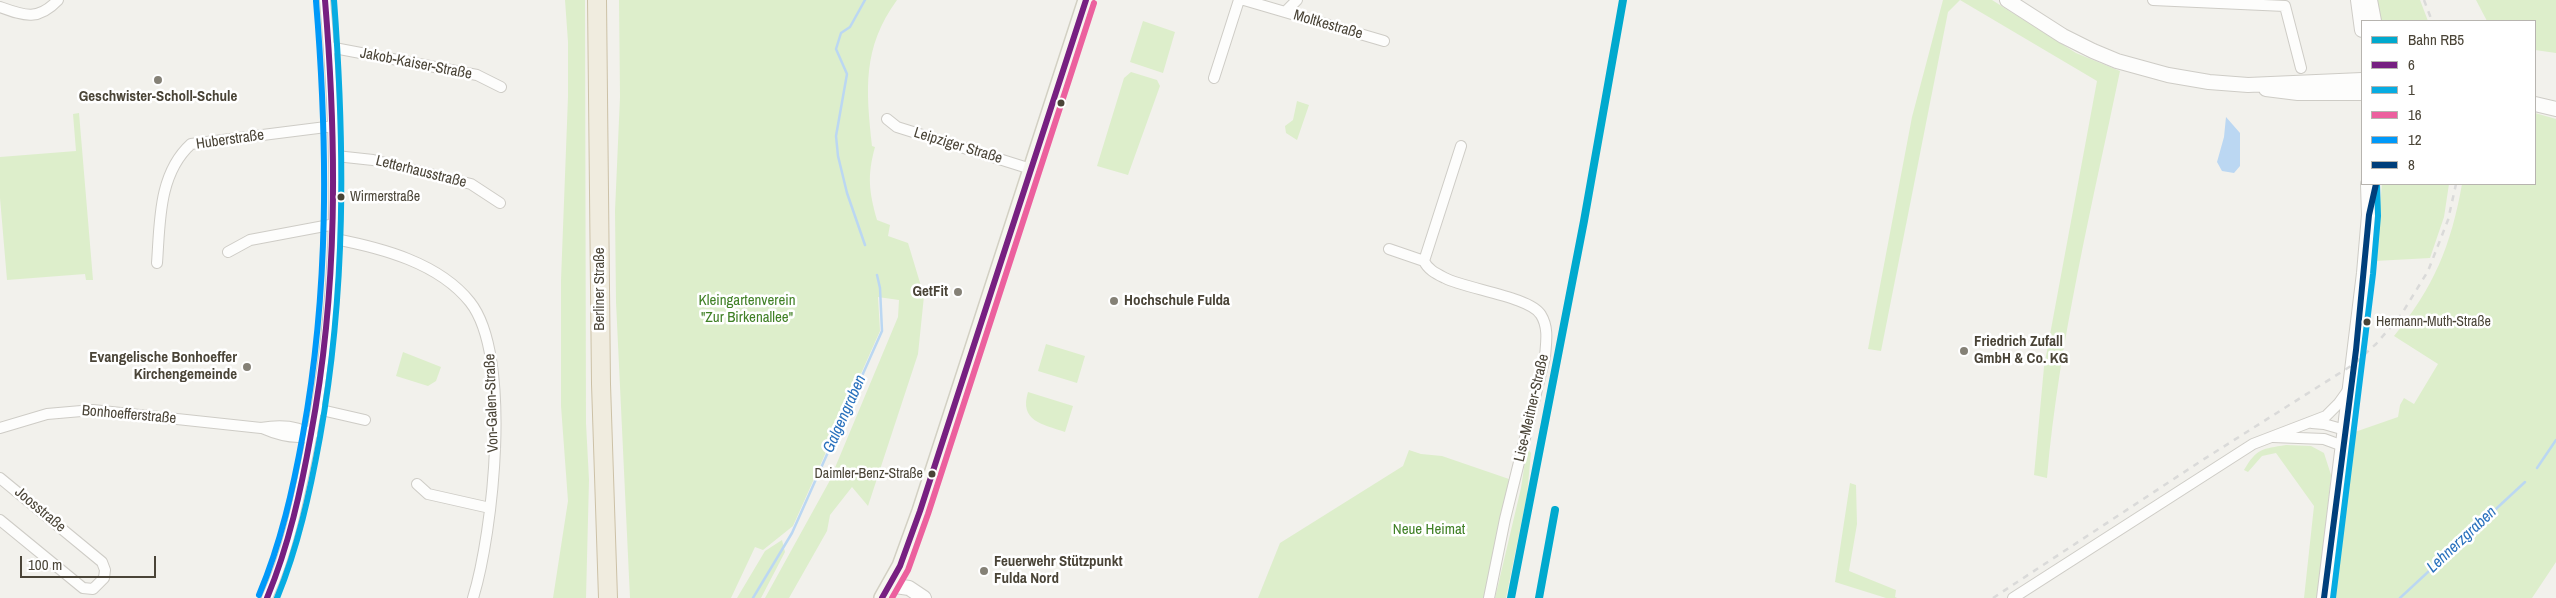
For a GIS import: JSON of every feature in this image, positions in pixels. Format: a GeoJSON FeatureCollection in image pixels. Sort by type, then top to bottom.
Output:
{"type":"FeatureCollection","features":[{"type":"Feature","properties":{"kind":"highway","name":"Berliner Straße"},"geometry":{"type":"LineString","coordinates":[[597,0],[601,384],[606,598]]}},
{"type":"Feature","properties":{"kind":"main road"},"geometry":{"type":"LineString","coordinates":[[885,592],[900,566],[920,511],[1086,0]]}},
{"type":"Feature","properties":{"kind":"street"},"geometry":{"type":"LineString","coordinates":[[0,7],[30,16],[46,11],[58,0]]}},
{"type":"Feature","properties":{"kind":"street"},"geometry":{"type":"LineString","coordinates":[[267,598],[290,533],[317,409],[328,327],[335,239],[336,156],[325,0]]}},
{"type":"Feature","properties":{"kind":"street"},"geometry":{"type":"LineString","coordinates":[[1214,78],[1239,0]]}},
{"type":"Feature","properties":{"kind":"street","name":"Moltkestraße"},"geometry":{"type":"LineString","coordinates":[[1244,0],[1384,40]]}},
{"type":"Feature","properties":{"kind":"street"},"geometry":{"type":"LineString","coordinates":[[1285,12],[1297,0]]}},
{"type":"Feature","properties":{"kind":"street"},"geometry":{"type":"LineString","coordinates":[[2007,0],[2063,36],[2117,61],[2168,75],[2298,93],[2361,93]]}},
{"type":"Feature","properties":{"kind":"street"},"geometry":{"type":"LineString","coordinates":[[2153,0],[2285,6],[2301,68]]}},
{"type":"Feature","properties":{"kind":"street"},"geometry":{"type":"LineString","coordinates":[[2358,0],[2361,22]]}},
{"type":"Feature","properties":{"kind":"street"},"geometry":{"type":"LineString","coordinates":[[2370,0],[2374,20]]}},
{"type":"Feature","properties":{"kind":"street","name":"Jakob-Kaiser-Straße"},"geometry":{"type":"LineString","coordinates":[[329,46],[477,75],[501,86]]}},
{"type":"Feature","properties":{"kind":"street"},"geometry":{"type":"LineString","coordinates":[[2248,85],[2272,82],[2361,80]]}},
{"type":"Feature","properties":{"kind":"street"},"geometry":{"type":"LineString","coordinates":[[2536,104],[2556,109]]}},
{"type":"Feature","properties":{"kind":"street","name":"Leipziger Straße"},"geometry":{"type":"LineString","coordinates":[[887,119],[897,127],[1031,169]]}},
{"type":"Feature","properties":{"kind":"street","name":"Huberstraße"},"geometry":{"type":"LineString","coordinates":[[157,263],[162,198],[178,162],[192,144],[334,126]]}},
{"type":"Feature","properties":{"kind":"street"},"geometry":{"type":"LineString","coordinates":[[1425,263],[1461,146]]}},
{"type":"Feature","properties":{"kind":"street","name":"Letterhausstraße"},"geometry":{"type":"LineString","coordinates":[[336,156],[351,156],[381,161],[471,184],[500,203]]}},
{"type":"Feature","properties":{"kind":"street"},"geometry":{"type":"LineString","coordinates":[[2368,185],[2369,215]]}},
{"type":"Feature","properties":{"kind":"street"},"geometry":{"type":"LineString","coordinates":[[2324,598],[2351,385],[2369,215],[2376,185]]}},
{"type":"Feature","properties":{"kind":"street"},"geometry":{"type":"LineString","coordinates":[[228,252],[250,240],[335,224]]}},
{"type":"Feature","properties":{"kind":"street","name":"Von-Galen-Straße"},"geometry":{"type":"LineString","coordinates":[[335,239],[389,252],[434,272],[454,286],[477,312],[489,340],[494,370],[494,457],[490,508],[479,579],[473,598]]}},
{"type":"Feature","properties":{"kind":"street","name":"Lise-Meitner-Straße"},"geometry":{"type":"LineString","coordinates":[[1388,250],[1425,263],[1433,272],[1460,285],[1506,296],[1528,305],[1541,314],[1546,331],[1545,357],[1505,519],[1489,598]]}},
{"type":"Feature","properties":{"kind":"street"},"geometry":{"type":"LineString","coordinates":[[2013,598],[2253,444],[2326,416],[2339,404],[2351,385]]}},
{"type":"Feature","properties":{"kind":"street"},"geometry":{"type":"LineString","coordinates":[[317,409],[365,420]]}},
{"type":"Feature","properties":{"kind":"street","name":"Bonhoefferstraße"},"geometry":{"type":"LineString","coordinates":[[0,428],[41,415],[93,410],[261,428],[276,426],[297,428],[312,434]]}},
{"type":"Feature","properties":{"kind":"street"},"geometry":{"type":"LineString","coordinates":[[2305,423],[2324,424],[2345,430]]}},
{"type":"Feature","properties":{"kind":"street"},"geometry":{"type":"LineString","coordinates":[[2270,437],[2324,439],[2343,446]]}},
{"type":"Feature","properties":{"kind":"street","name":"Joosstraße"},"geometry":{"type":"LineString","coordinates":[[0,478],[102,562],[105,570],[104,578],[93,589],[83,588],[0,520]]}},
{"type":"Feature","properties":{"kind":"street"},"geometry":{"type":"LineString","coordinates":[[417,484],[428,494],[490,508]]}},
{"type":"Feature","properties":{"kind":"street"},"geometry":{"type":"LineString","coordinates":[[885,592],[910,588],[924,598]]}},
{"type":"Feature","properties":{"kind":"street"},"geometry":{"type":"LineString","coordinates":[[885,592],[901,598]]}},
{"type":"Feature","properties":{"kind":"green space"},"geometry":{"type":"Polygon","coordinates":[[[565,0],[585,0],[586,423],[589,480],[586,598],[553,598],[568,501],[561,406],[561,280],[568,97],[568,42],[565,0]]]}},
{"type":"Feature","properties":{"kind":"green space","name":"Kleingartenverein \"Zur Birkenallee\""},"geometry":{"type":"Polygon","coordinates":[[[619,0],[897,0],[877,35],[869,70],[868,106],[872,146],[875,147],[870,184],[877,220],[890,225],[888,236],[908,243],[924,296],[918,354],[868,506],[852,487],[830,515],[827,531],[789,598],[765,598],[829,482],[898,317],[899,300],[878,297],[880,331],[793,526],[763,550],[755,547],[731,598],[630,598],[616,302],[615,211],[620,97],[619,0]]]}},
{"type":"Feature","properties":{"kind":"green space"},"geometry":{"type":"Polygon","coordinates":[[[1943,0],[1960,0],[1948,12],[1881,351],[1868,349],[1912,117],[1943,0]]]}},
{"type":"Feature","properties":{"kind":"green space"},"geometry":{"type":"Polygon","coordinates":[[[1960,0],[1992,0],[2076,53],[2120,71],[2068,325],[2052,427],[2047,478],[2034,475],[2044,367],[2097,81],[1960,0]]]}},
{"type":"Feature","properties":{"kind":"green space"},"geometry":{"type":"Polygon","coordinates":[[[2375,0],[2420,0],[2428,20],[2380,20],[2375,0]]]}},
{"type":"Feature","properties":{"kind":"green space"},"geometry":{"type":"Polygon","coordinates":[[[2476,0],[2556,0],[2556,53],[2536,50],[2536,20],[2486,20],[2476,0]]]}},
{"type":"Feature","properties":{"kind":"green space"},"geometry":{"type":"Polygon","coordinates":[[[1143,21],[1175,32],[1163,73],[1130,62],[1143,21]]]}},
{"type":"Feature","properties":{"kind":"green space"},"geometry":{"type":"Polygon","coordinates":[[[1131,72],[1157,80],[1160,86],[1128,175],[1097,166],[1124,78],[1131,72]]]}},
{"type":"Feature","properties":{"kind":"green space"},"geometry":{"type":"Polygon","coordinates":[[[1297,101],[1309,105],[1297,140],[1286,133],[1285,126],[1293,120],[1297,101]]]}},
{"type":"Feature","properties":{"kind":"green space"},"geometry":{"type":"Polygon","coordinates":[[[79,113],[93,280],[86,280],[85,274],[7,280],[0,198],[0,157],[76,151],[73,114],[79,113]]]}},
{"type":"Feature","properties":{"kind":"green space"},"geometry":{"type":"Polygon","coordinates":[[[2536,113],[2556,119],[2556,562],[2532,598],[2330,598],[2352,433],[2398,417],[2400,405],[2404,398],[2414,404],[2438,364],[2394,336],[2420,300],[2439,265],[2458,206],[2462,185],[2536,185],[2536,113]]]}},
{"type":"Feature","properties":{"kind":"green space"},"geometry":{"type":"Polygon","coordinates":[[[2382,185],[2449,185],[2444,217],[2430,258],[2375,261],[2382,185]]]}},
{"type":"Feature","properties":{"kind":"green space"},"geometry":{"type":"Polygon","coordinates":[[[1046,344],[1085,356],[1077,383],[1038,371],[1046,344]]]}},
{"type":"Feature","properties":{"kind":"green space"},"geometry":{"type":"Polygon","coordinates":[[[403,352],[441,367],[436,381],[428,386],[396,376],[403,352]]]}},
{"type":"Feature","properties":{"kind":"green space"},"geometry":{"type":"Polygon","coordinates":[[[1028,392],[1073,406],[1065,432],[1034,420],[1027,409],[1028,392]]]}},
{"type":"Feature","properties":{"kind":"green space"},"geometry":{"type":"Polygon","coordinates":[[[2286,445],[2311,446],[2324,453],[2331,475],[2318,598],[2304,598],[2314,506],[2276,453],[2262,456],[2248,472],[2244,470],[2257,453],[2286,445]]]}},
{"type":"Feature","properties":{"kind":"green space"},"geometry":{"type":"Polygon","coordinates":[[[1527,448],[1531,453],[1527,495],[1506,598],[1495,598],[1521,488],[1527,448]]]}},
{"type":"Feature","properties":{"kind":"green space","name":"Neue Heimat"},"geometry":{"type":"Polygon","coordinates":[[[1409,450],[1421,454],[1442,456],[1509,479],[1508,492],[1485,598],[1258,598],[1280,543],[1403,466],[1409,450]]]}},
{"type":"Feature","properties":{"kind":"green space"},"geometry":{"type":"Polygon","coordinates":[[[1850,483],[1856,485],[1857,524],[1849,571],[1896,590],[1895,597],[1897,598],[1886,598],[1835,582],[1850,483]]]}},
{"type":"Feature","properties":{"kind":"green space"},"geometry":{"type":"Polygon","coordinates":[[[782,540],[785,552],[761,598],[737,598],[765,551],[782,540]]]}},
{"type":"Feature","properties":{"kind":"water"},"geometry":{"type":"Polygon","coordinates":[[[2226,117],[2240,133],[2240,166],[2234,173],[2222,171],[2217,162],[2224,137],[2226,117]]]}},
{"type":"Feature","properties":{"kind":"waterway","name":"Galgengraben"},"geometry":{"type":"LineString","coordinates":[[865,0],[850,27],[841,33],[836,49],[847,74],[836,136],[838,156],[847,193],[865,245]]}},
{"type":"Feature","properties":{"kind":"waterway","name":"Galgengraben"},"geometry":{"type":"LineString","coordinates":[[753,598],[792,533],[882,331],[880,288],[877,275]]}},
{"type":"Feature","properties":{"kind":"waterway","name":"Lehnerzgraben"},"geometry":{"type":"LineString","coordinates":[[2537,468],[2556,440]]}},
{"type":"Feature","properties":{"kind":"waterway","name":"Lehnerzgraben"},"geometry":{"type":"LineString","coordinates":[[2400,598],[2525,482]]}},
{"type":"Feature","properties":{"kind":"railway"},"geometry":{"type":"LineString","coordinates":[[2424,0],[2432,20]]}},
{"type":"Feature","properties":{"kind":"railway"},"geometry":{"type":"LineString","coordinates":[[1993,598],[2201,461],[2354,364],[2376,344],[2401,315],[2428,271],[2448,220],[2456,185]]}},
{"type":"Feature","properties":{"kind":"rail line","name":"RB5"},"geometry":{"type":"LineString","coordinates":[[1511,598],[1584,221],[1623,0]]}},
{"type":"Feature","properties":{"kind":"rail line","name":"RB5"},"geometry":{"type":"LineString","coordinates":[[1539,598],[1555,510]]}},
{"type":"Feature","properties":{"kind":"transit line","name":"6"},"geometry":{"type":"LineString","coordinates":[[267,598],[288,538],[303,476],[320,380],[326,326],[333,217],[333,163],[332,109],[325,0]]}},
{"type":"Feature","properties":{"kind":"transit line","name":"1"},"geometry":{"type":"LineString","coordinates":[[277,598],[303,519],[312,478],[329,383],[335,328],[339,274],[341,165],[338,55],[334,0]]}},
{"type":"Feature","properties":{"kind":"transit line","name":"6"},"geometry":{"type":"LineString","coordinates":[[882,598],[900,566],[920,511],[1086,0]]}},
{"type":"Feature","properties":{"kind":"transit line","name":"12"},"geometry":{"type":"LineString","coordinates":[[259,595],[274,556],[286,516],[295,475],[312,380],[318,326],[322,272],[324,164],[323,110],[316,1]]}},
{"type":"Feature","properties":{"kind":"transit line","name":"16"},"geometry":{"type":"LineString","coordinates":[[892,598],[908,570],[928,514],[1094,3]]}},
{"type":"Feature","properties":{"kind":"transit line","name":"8"},"geometry":{"type":"LineString","coordinates":[[2324,598],[2356,350],[2369,215],[2376,185]]}},
{"type":"Feature","properties":{"kind":"transit line","name":"1"},"geometry":{"type":"LineString","coordinates":[[2333,598],[2373,274],[2378,216],[2377,185]]}},
{"type":"Feature","properties":{"kind":"place","name":"Geschwister-Scholl-Schule"},"geometry":{"type":"Point","coordinates":[158,80]}},
{"type":"Feature","properties":{"kind":"place","name":"Wirmerstraße"},"geometry":{"type":"Point","coordinates":[341,197]}},
{"type":"Feature","properties":{"kind":"place","name":"GetFit"},"geometry":{"type":"Point","coordinates":[958,292]}},
{"type":"Feature","properties":{"kind":"place","name":"Hochschule Fulda"},"geometry":{"type":"Point","coordinates":[1114,301]}},
{"type":"Feature","properties":{"kind":"place","name":"Hermann-Muth-Straße"},"geometry":{"type":"Point","coordinates":[2367,322]}},
{"type":"Feature","properties":{"kind":"place","name":"Friedrich Zufall GmbH & Co. KG"},"geometry":{"type":"Point","coordinates":[1964,351]}},
{"type":"Feature","properties":{"kind":"place","name":"Evangelische Bonhoeffer Kirchengemeinde"},"geometry":{"type":"Point","coordinates":[247,367]}},
{"type":"Feature","properties":{"kind":"place","name":"Daimler-Benz-Straße"},"geometry":{"type":"Point","coordinates":[932,474]}},
{"type":"Feature","properties":{"kind":"place","name":"Feuerwehr Stützpunkt Fulda Nord"},"geometry":{"type":"Point","coordinates":[984,571]}}]}
